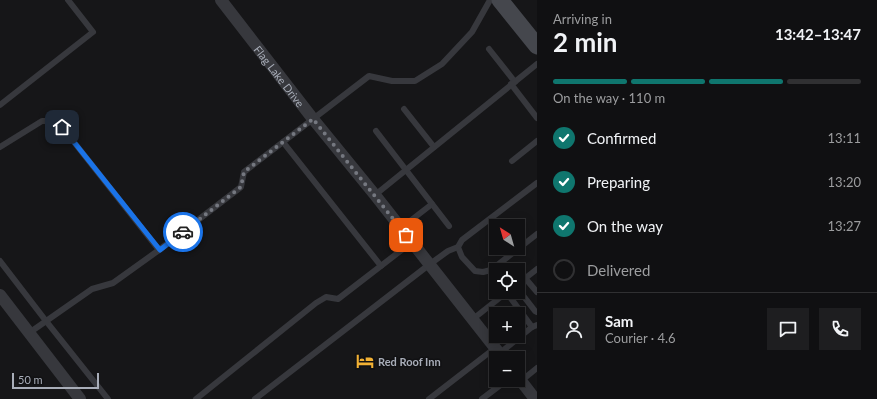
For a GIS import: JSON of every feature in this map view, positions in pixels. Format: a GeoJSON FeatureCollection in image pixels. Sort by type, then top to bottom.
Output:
{"type":"FeatureCollection","features":[{"type":"Feature","properties":{"kind":"main road"},"geometry":{"type":"LineString","coordinates":[[502,2],[537,46]]}},
{"type":"Feature","properties":{"kind":"street","name":"Flag Lake Drive"},"geometry":{"type":"LineString","coordinates":[[221,0],[313,119],[430,264],[497,351]]}},
{"type":"Feature","properties":{"kind":"street"},"geometry":{"type":"LineString","coordinates":[[0,295],[80,399]]}},
{"type":"Feature","properties":{"kind":"street"},"geometry":{"type":"LineString","coordinates":[[525,386],[535,399]]}},
{"type":"Feature","properties":{"kind":"lane"},"geometry":{"type":"LineString","coordinates":[[0,105],[93,32],[68,0]]}},
{"type":"Feature","properties":{"kind":"lane"},"geometry":{"type":"LineString","coordinates":[[29,333],[92,288],[113,283],[160,250],[241,187],[244,172],[369,76],[392,81],[415,81],[442,64],[502,2]]}},
{"type":"Feature","properties":{"kind":"lane"},"geometry":{"type":"LineString","coordinates":[[489,49],[537,118]]}},
{"type":"Feature","properties":{"kind":"lane"},"geometry":{"type":"LineString","coordinates":[[375,195],[537,64]]}},
{"type":"Feature","properties":{"kind":"lane"},"geometry":{"type":"LineString","coordinates":[[404,109],[434,147]]}},
{"type":"Feature","properties":{"kind":"lane"},"geometry":{"type":"LineString","coordinates":[[0,147],[42,121],[51,121],[62,127],[160,250]]}},
{"type":"Feature","properties":{"kind":"lane"},"geometry":{"type":"LineString","coordinates":[[376,131],[450,226]]}},
{"type":"Feature","properties":{"kind":"lane"},"geometry":{"type":"LineString","coordinates":[[512,161],[537,141]]}},
{"type":"Feature","properties":{"kind":"lane"},"geometry":{"type":"LineString","coordinates":[[283,142],[381,266]]}},
{"type":"Feature","properties":{"kind":"lane"},"geometry":{"type":"LineString","coordinates":[[255,399],[430,264],[448,251],[458,248],[462,240],[537,183]]}},
{"type":"Feature","properties":{"kind":"lane"},"geometry":{"type":"LineString","coordinates":[[401,228],[432,204]]}},
{"type":"Feature","properties":{"kind":"lane"},"geometry":{"type":"LineString","coordinates":[[458,248],[462,257],[475,271],[483,272],[492,270],[537,234]]}},
{"type":"Feature","properties":{"kind":"lane"},"geometry":{"type":"LineString","coordinates":[[196,399],[316,303],[326,297],[338,300],[412,242]]}},
{"type":"Feature","properties":{"kind":"lane"},"geometry":{"type":"LineString","coordinates":[[0,260],[108,399]]}},
{"type":"Feature","properties":{"kind":"lane"},"geometry":{"type":"LineString","coordinates":[[537,269],[525,278],[537,292]]}},
{"type":"Feature","properties":{"kind":"lane"},"geometry":{"type":"LineString","coordinates":[[525,298],[537,312]]}},
{"type":"Feature","properties":{"kind":"lane"},"geometry":{"type":"LineString","coordinates":[[473,319],[498,299]]}},
{"type":"Feature","properties":{"kind":"lane"},"geometry":{"type":"LineString","coordinates":[[502,351],[535,326],[513,299]]}},
{"type":"Feature","properties":{"kind":"lane"},"geometry":{"type":"LineString","coordinates":[[429,399],[489,360]]}},
{"type":"Feature","properties":{"kind":"lane"},"geometry":{"type":"LineString","coordinates":[[525,375],[537,368]]}},
{"type":"Feature","properties":{"kind":"lane"},"geometry":{"type":"LineString","coordinates":[[482,399],[498,387]]}},
{"type":"Feature","properties":{"kind":"way so far"},"geometry":{"type":"LineString","coordinates":[[183,232],[241,187],[244,172],[313,119],[406,235]]}},
{"type":"Feature","properties":{"kind":"place","name":"Red Roof Inn"},"geometry":{"type":"Point","coordinates":[365,361]}},
{"type":"Feature","properties":{"kind":"route"},"geometry":{"type":"LineString","coordinates":[[62,127],[160,250],[183,232]]}}]}
